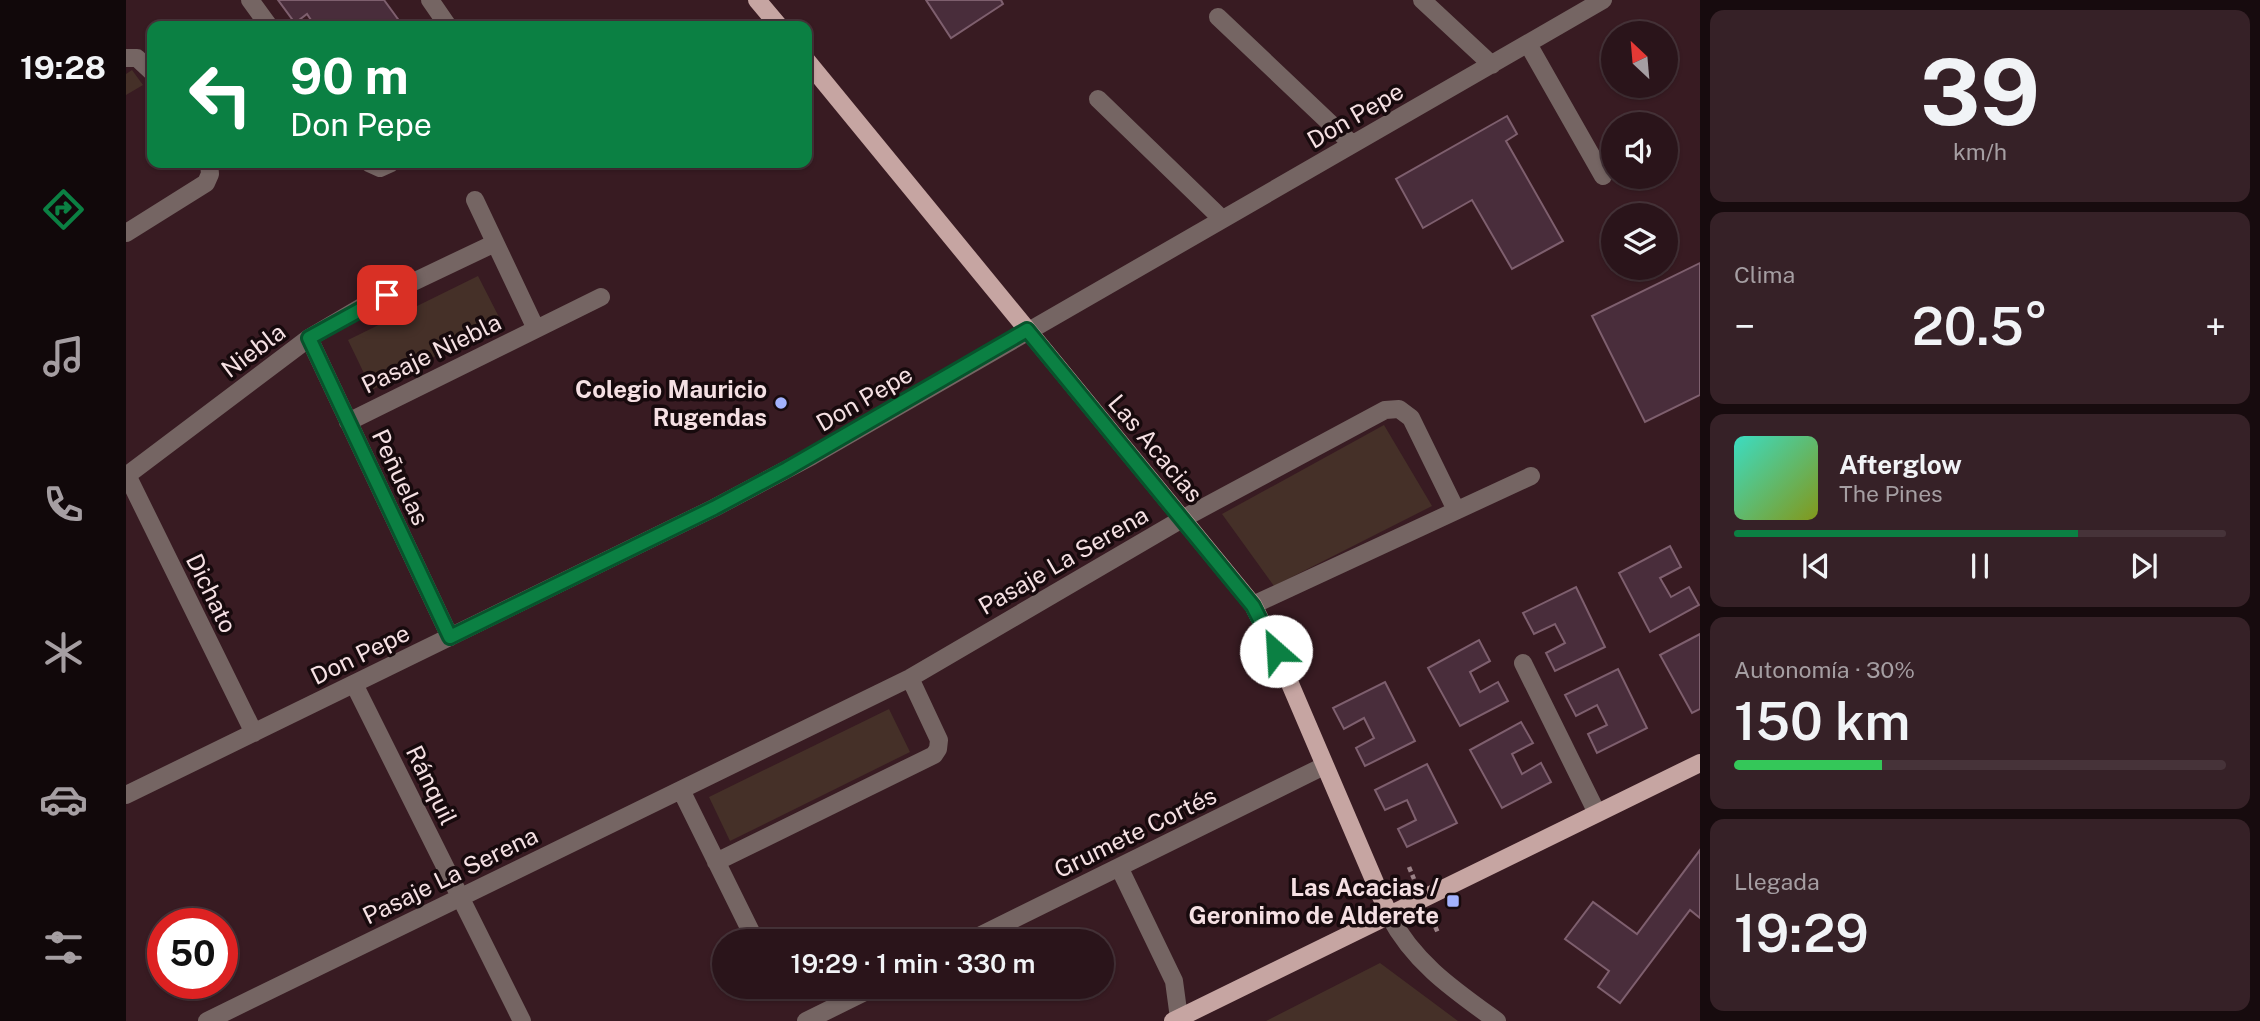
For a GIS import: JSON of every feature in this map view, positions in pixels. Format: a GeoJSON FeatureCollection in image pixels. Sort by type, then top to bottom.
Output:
{"type":"FeatureCollection","features":[{"type":"Feature","properties":{"kind":"main road"},"geometry":{"type":"LineString","coordinates":[[757,0],[775,21]]}},
{"type":"Feature","properties":{"kind":"main road","name":"Las Acacias"},"geometry":{"type":"LineString","coordinates":[[812,67],[1253,606],[1276,651],[1389,915]]}},
{"type":"Feature","properties":{"kind":"main road"},"geometry":{"type":"LineString","coordinates":[[1178,1020],[1700,763]]}},
{"type":"Feature","properties":{"kind":"street"},"geometry":{"type":"LineString","coordinates":[[250,0],[265,21]]}},
{"type":"Feature","properties":{"kind":"street"},"geometry":{"type":"LineString","coordinates":[[430,0],[445,21]]}},
{"type":"Feature","properties":{"kind":"street"},"geometry":{"type":"LineString","coordinates":[[1422,0],[1492,65]]}},
{"type":"Feature","properties":{"kind":"street","name":"Don Pepe"},"geometry":{"type":"LineString","coordinates":[[126,795],[800,463],[1027,330],[1492,65],[1595,2]]}},
{"type":"Feature","properties":{"kind":"street"},"geometry":{"type":"LineString","coordinates":[[1218,18],[1352,144]]}},
{"type":"Feature","properties":{"kind":"street"},"geometry":{"type":"LineString","coordinates":[[1528,44],[1601,172]]}},
{"type":"Feature","properties":{"kind":"street"},"geometry":{"type":"LineString","coordinates":[[132,58],[147,68]]}},
{"type":"Feature","properties":{"kind":"street"},"geometry":{"type":"LineString","coordinates":[[1098,99],[1222,219]]}},
{"type":"Feature","properties":{"kind":"street"},"geometry":{"type":"LineString","coordinates":[[126,233],[206,183],[210,168]]}},
{"type":"Feature","properties":{"kind":"street","name":"Pasaje Niebla"},"geometry":{"type":"LineString","coordinates":[[475,200],[536,329]]}},
{"type":"Feature","properties":{"kind":"street","name":"Niebla"},"geometry":{"type":"LineString","coordinates":[[127,476],[309,338],[365,305],[495,243]]}},
{"type":"Feature","properties":{"kind":"street","name":"Pasaje Niebla"},"geometry":{"type":"LineString","coordinates":[[348,422],[601,297]]}},
{"type":"Feature","properties":{"kind":"street","name":"Peñuelas"},"geometry":{"type":"LineString","coordinates":[[309,338],[450,637]]}},
{"type":"Feature","properties":{"kind":"street","name":"Pasaje La Serena"},"geometry":{"type":"LineString","coordinates":[[207,1021],[244,1013],[460,896],[909,678],[1182,519],[1385,410],[1399,409],[1411,418],[1456,510]]}},
{"type":"Feature","properties":{"kind":"street","name":"Dichato"},"geometry":{"type":"LineString","coordinates":[[127,476],[254,733]]}},
{"type":"Feature","properties":{"kind":"street"},"geometry":{"type":"LineString","coordinates":[[1253,606],[1531,476]]}},
{"type":"Feature","properties":{"kind":"street"},"geometry":{"type":"LineString","coordinates":[[1523,663],[1597,813]]}},
{"type":"Feature","properties":{"kind":"street"},"geometry":{"type":"LineString","coordinates":[[716,862],[934,755],[939,740],[909,678]]}},
{"type":"Feature","properties":{"kind":"street","name":"Ránquil"},"geometry":{"type":"LineString","coordinates":[[354,684],[523,1021]]}},
{"type":"Feature","properties":{"kind":"street","name":"Grumete Cortés"},"geometry":{"type":"LineString","coordinates":[[993,929],[1324,766]]}},
{"type":"Feature","properties":{"kind":"street"},"geometry":{"type":"LineString","coordinates":[[681,790],[749,929]]}},
{"type":"Feature","properties":{"kind":"street"},"geometry":{"type":"LineString","coordinates":[[1119,867],[1174,981],[1178,1020]]}},
{"type":"Feature","properties":{"kind":"street"},"geometry":{"type":"LineString","coordinates":[[1389,915],[1400,936],[1433,974],[1497,1021]]}},
{"type":"Feature","properties":{"kind":"street"},"geometry":{"type":"LineString","coordinates":[[806,1021],[851,999]]}},
{"type":"Feature","properties":{"kind":"shaded area"},"geometry":{"type":"Polygon","coordinates":[[[132,70],[143,85],[126,95],[126,74],[132,70]]]}},
{"type":"Feature","properties":{"kind":"shaded area"},"geometry":{"type":"Polygon","coordinates":[[[478,276],[501,321],[372,390],[348,340],[478,276]]]}},
{"type":"Feature","properties":{"kind":"shaded area"},"geometry":{"type":"Polygon","coordinates":[[[1384,425],[1432,506],[1274,586],[1222,514],[1384,425]]]}},
{"type":"Feature","properties":{"kind":"shaded area"},"geometry":{"type":"Polygon","coordinates":[[[889,709],[910,752],[730,841],[709,797],[889,709]]]}},
{"type":"Feature","properties":{"kind":"shaded area"},"geometry":{"type":"Polygon","coordinates":[[[1380,963],[1458,1021],[1266,1021],[1380,963]]]}},
{"type":"Feature","properties":{"kind":"building"},"geometry":{"type":"Polygon","coordinates":[[[278,0],[384,0],[399,21],[312,21],[307,14],[294,21],[278,0]]]}},
{"type":"Feature","properties":{"kind":"building"},"geometry":{"type":"Polygon","coordinates":[[[926,0],[1001,0],[1003,4],[951,38],[926,0]]]}},
{"type":"Feature","properties":{"kind":"building"},"geometry":{"type":"Polygon","coordinates":[[[1507,116],[1517,134],[1506,141],[1563,241],[1512,269],[1472,200],[1423,228],[1396,179],[1507,116]]]}},
{"type":"Feature","properties":{"kind":"building"},"geometry":{"type":"Polygon","coordinates":[[[1700,263],[1700,395],[1645,422],[1592,316],[1665,280],[1678,280],[1678,274],[1700,263]]]}},
{"type":"Feature","properties":{"kind":"building"},"geometry":{"type":"Polygon","coordinates":[[[1670,546],[1681,567],[1660,578],[1671,597],[1689,587],[1699,605],[1650,632],[1619,573],[1670,546]]]}},
{"type":"Feature","properties":{"kind":"building"},"geometry":{"type":"Polygon","coordinates":[[[1576,587],[1605,647],[1555,671],[1546,653],[1565,643],[1555,624],[1534,634],[1523,613],[1576,587]]]}},
{"type":"Feature","properties":{"kind":"building"},"geometry":{"type":"Polygon","coordinates":[[[1700,634],[1700,709],[1692,713],[1660,655],[1700,634]]]}},
{"type":"Feature","properties":{"kind":"building"},"geometry":{"type":"Polygon","coordinates":[[[1479,640],[1490,661],[1470,672],[1480,692],[1498,682],[1508,701],[1460,726],[1428,668],[1479,640]]]}},
{"type":"Feature","properties":{"kind":"building"},"geometry":{"type":"Polygon","coordinates":[[[1618,669],[1647,728],[1597,753],[1588,734],[1607,725],[1597,705],[1576,716],[1565,695],[1618,669]]]}},
{"type":"Feature","properties":{"kind":"building"},"geometry":{"type":"Polygon","coordinates":[[[1385,682],[1415,741],[1365,766],[1356,748],[1374,738],[1364,718],[1344,729],[1333,708],[1385,682]]]}},
{"type":"Feature","properties":{"kind":"building"},"geometry":{"type":"Polygon","coordinates":[[[1521,722],[1533,743],[1512,754],[1522,774],[1541,763],[1551,782],[1502,808],[1470,750],[1521,722]]]}},
{"type":"Feature","properties":{"kind":"building"},"geometry":{"type":"Polygon","coordinates":[[[1427,764],[1457,823],[1407,847],[1398,829],[1416,820],[1407,800],[1385,810],[1375,790],[1427,764]]]}},
{"type":"Feature","properties":{"kind":"building"},"geometry":{"type":"Polygon","coordinates":[[[1700,850],[1700,918],[1690,910],[1620,1003],[1598,987],[1609,971],[1565,939],[1593,902],[1637,934],[1700,850]]]}},
{"type":"Feature","properties":{"kind":"place","name":"Colegio Mauricio Rugendas"},"geometry":{"type":"Point","coordinates":[781,403]}},
{"type":"Feature","properties":{"kind":"place","name":"Las Acacias / Geronimo de Alderete"},"geometry":{"type":"Point","coordinates":[1453,901]}},
{"type":"Feature","properties":{"kind":"route"},"geometry":{"type":"LineString","coordinates":[[387,295],[309,338],[450,637],[714,508],[812,456],[1027,330],[1253,606],[1276,651]]}}]}
